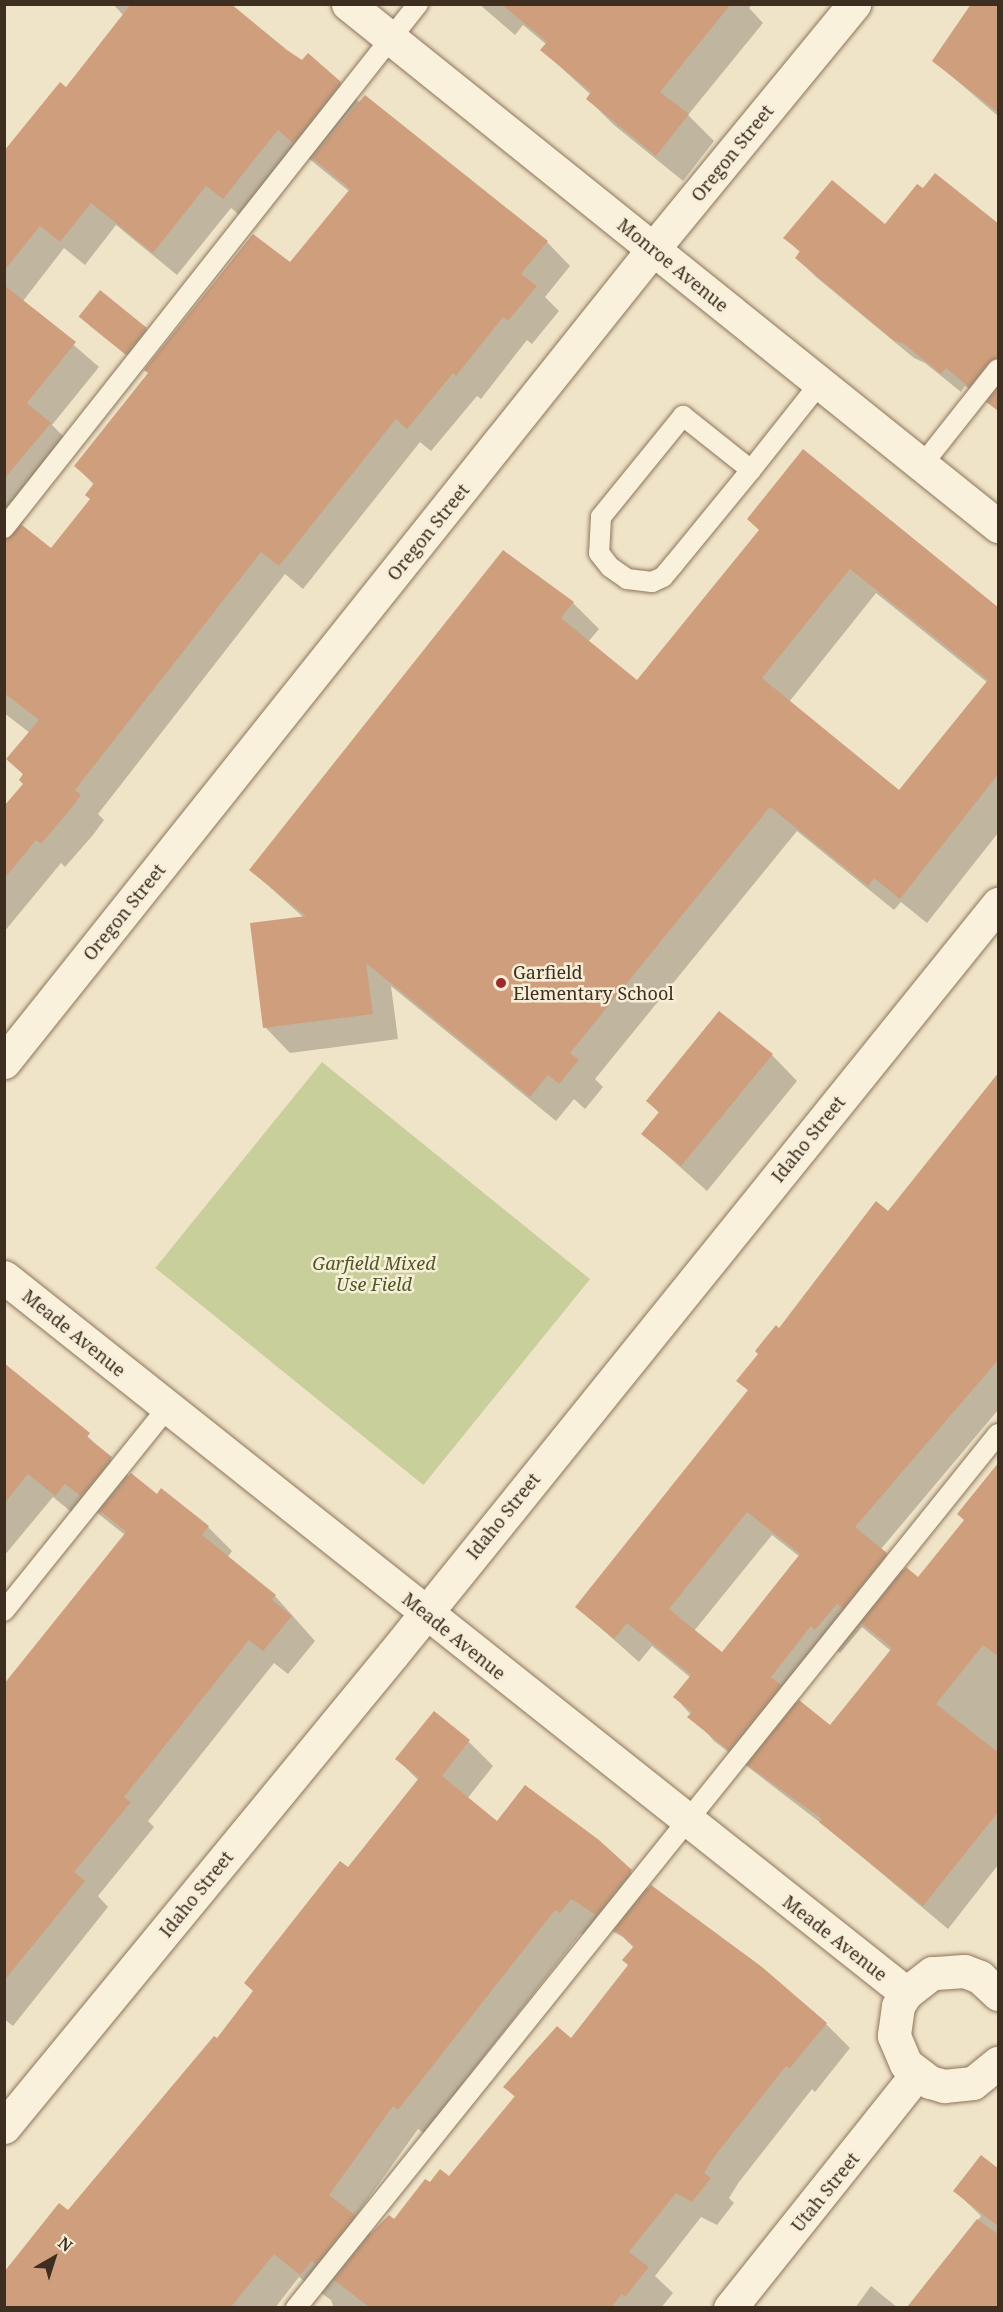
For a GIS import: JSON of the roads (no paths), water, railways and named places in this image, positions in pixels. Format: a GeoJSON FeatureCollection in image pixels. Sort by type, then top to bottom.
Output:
{"type":"FeatureCollection","features":[{"type":"Feature","properties":{"kind":"street","name":"Monroe Avenue"},"geometry":{"type":"LineString","coordinates":[[348,4],[999,526]]}},
{"type":"Feature","properties":{"kind":"street","name":"Oregon Street"},"geometry":{"type":"LineString","coordinates":[[4,1062],[653,249],[854,4]]}},
{"type":"Feature","properties":{"kind":"street","name":"Idaho Street"},"geometry":{"type":"LineString","coordinates":[[4,2127],[999,904]]}},
{"type":"Feature","properties":{"kind":"street","name":"Meade Avenue"},"geometry":{"type":"LineString","coordinates":[[4,1277],[906,1993]]}},
{"type":"Feature","properties":{"kind":"street"},"geometry":{"type":"LineString","coordinates":[[997,1987],[964,1971],[948,1970],[917,1981],[898,2006],[894,2036],[902,2057],[917,2074],[944,2086],[974,2083],[998,2065]]}},
{"type":"Feature","properties":{"kind":"street","name":"Utah Street"},"geometry":{"type":"LineString","coordinates":[[730,2307],[917,2074]]}},
{"type":"Feature","properties":{"kind":"lane"},"geometry":{"type":"LineString","coordinates":[[4,528],[418,4]]}},
{"type":"Feature","properties":{"kind":"lane"},"geometry":{"type":"LineString","coordinates":[[922,465],[999,369]]}},
{"type":"Feature","properties":{"kind":"lane"},"geometry":{"type":"LineString","coordinates":[[751,470],[683,416],[601,517],[599,552],[610,567],[627,579],[652,582],[663,577],[751,470],[820,383]]}},
{"type":"Feature","properties":{"kind":"lane"},"geometry":{"type":"LineString","coordinates":[[4,1611],[168,1407]]}},
{"type":"Feature","properties":{"kind":"lane"},"geometry":{"type":"LineString","coordinates":[[296,2307],[999,1434]]}},
{"type":"Feature","properties":{"kind":"place","name":"Garfield Elementary School"},"geometry":{"type":"Point","coordinates":[501,983]}},
{"type":"Feature","properties":{"kind":"park label","name":"Garfield Mixed Use Field"},"geometry":{"type":"Point","coordinates":[374,1274]}}]}
